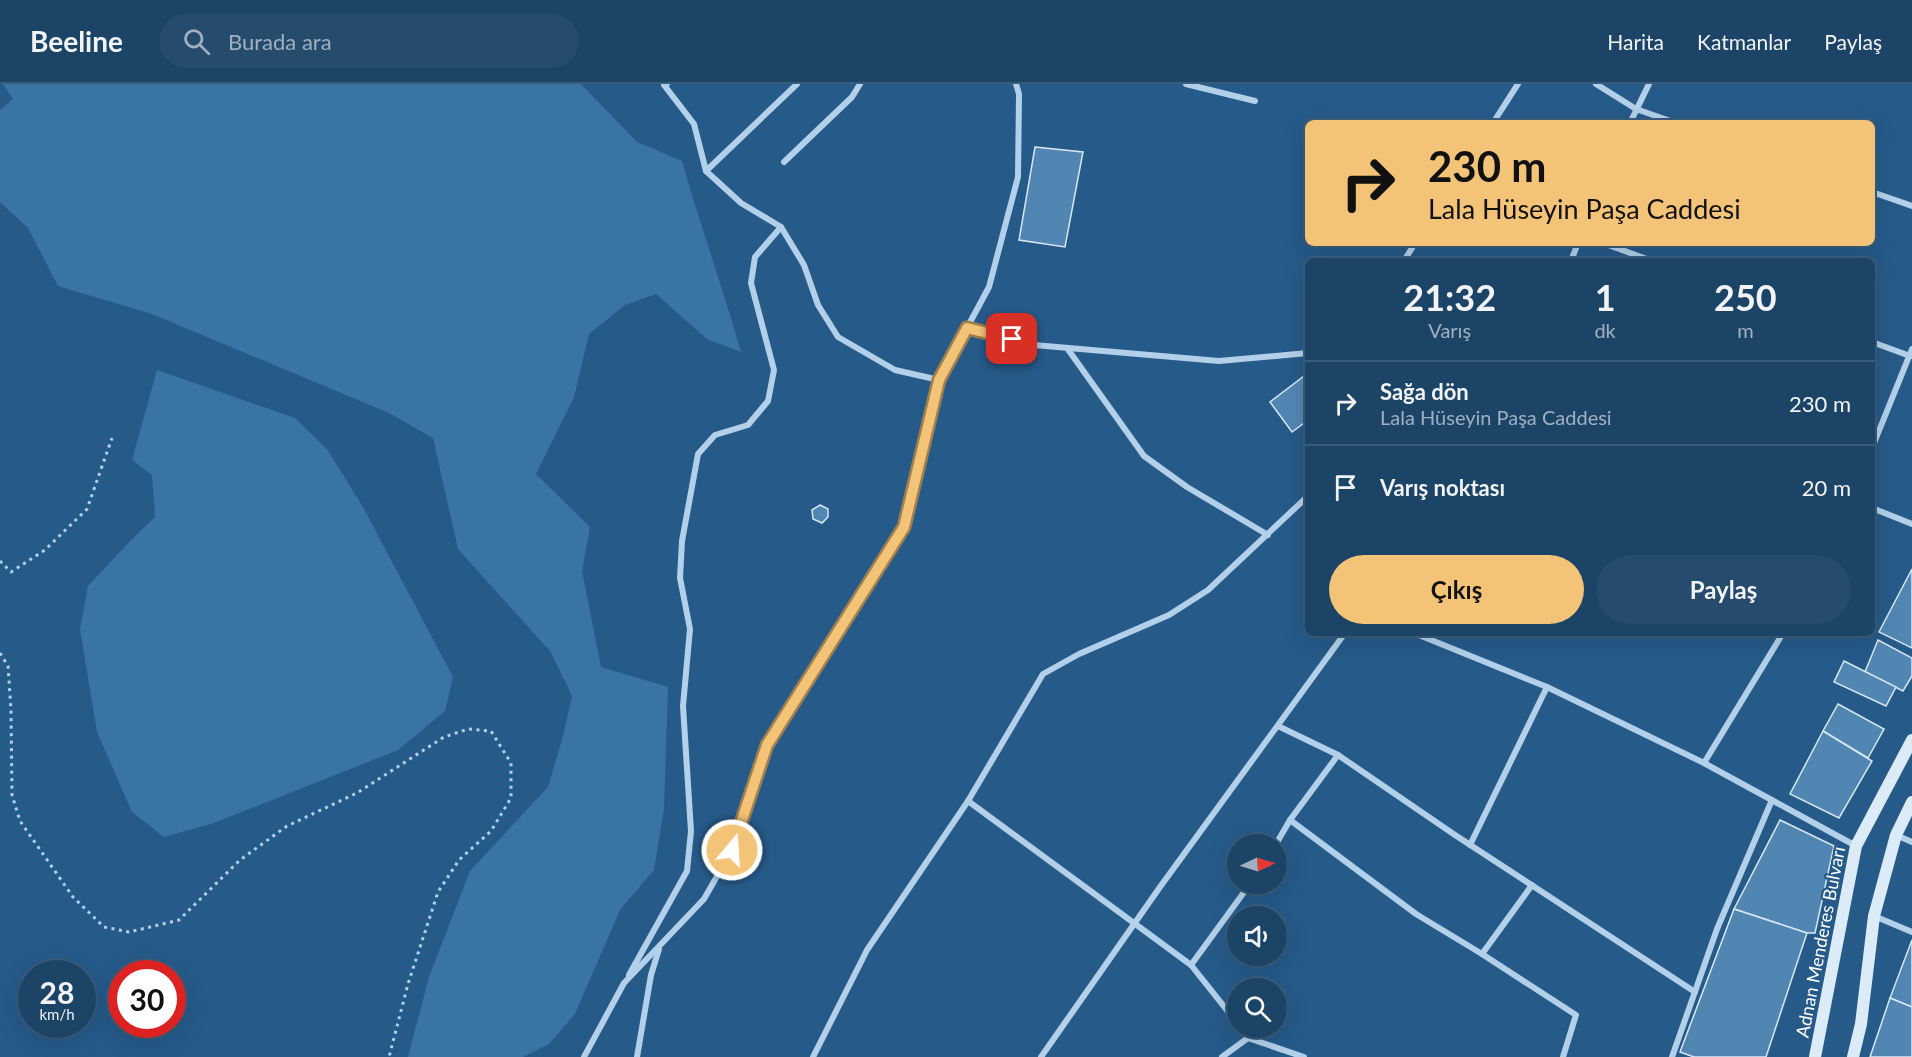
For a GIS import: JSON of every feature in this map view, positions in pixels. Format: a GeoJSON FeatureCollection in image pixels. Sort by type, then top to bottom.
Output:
{"type":"FeatureCollection","features":[{"type":"Feature","properties":{"kind":"main road","name":"Adnan Menderes Bulvarı"},"geometry":{"type":"LineString","coordinates":[[1815,1057],[1856,846],[1912,740]]}},
{"type":"Feature","properties":{"kind":"main road"},"geometry":{"type":"LineString","coordinates":[[1853,1057],[1861,1024],[1874,916],[1896,835],[1912,802]]}},
{"type":"Feature","properties":{"kind":"street"},"geometry":{"type":"LineString","coordinates":[[667,84],[664,85],[694,124],[706,171],[741,203],[781,227],[804,265],[818,305],[838,337],[895,370],[939,380]]}},
{"type":"Feature","properties":{"kind":"street"},"geometry":{"type":"LineString","coordinates":[[706,171],[797,84]]}},
{"type":"Feature","properties":{"kind":"street"},"geometry":{"type":"LineString","coordinates":[[784,162],[852,97],[860,84]]}},
{"type":"Feature","properties":{"kind":"street"},"geometry":{"type":"LineString","coordinates":[[624,983],[704,899],[732,850],[767,745],[904,527],[939,380],[989,287],[1018,177],[1016,84]]}},
{"type":"Feature","properties":{"kind":"street"},"geometry":{"type":"LineString","coordinates":[[1189,84],[1255,101]]}},
{"type":"Feature","properties":{"kind":"street"},"geometry":{"type":"LineString","coordinates":[[1494,120],[1518,84]]}},
{"type":"Feature","properties":{"kind":"street"},"geometry":{"type":"LineString","coordinates":[[1596,84],[1636,109],[1667,120]]}},
{"type":"Feature","properties":{"kind":"street"},"geometry":{"type":"LineString","coordinates":[[1631,120],[1649,84]]}},
{"type":"Feature","properties":{"kind":"street"},"geometry":{"type":"LineString","coordinates":[[1875,193],[1912,206]]}},
{"type":"Feature","properties":{"kind":"street"},"geometry":{"type":"LineString","coordinates":[[584,1057],[687,871],[691,831],[683,706],[690,629],[680,578],[682,541],[698,454],[715,435],[748,425],[768,401],[774,370],[751,283],[755,257],[781,227]]}},
{"type":"Feature","properties":{"kind":"street"},"geometry":{"type":"LineString","coordinates":[[1611,246],[1644,258]]}},
{"type":"Feature","properties":{"kind":"street"},"geometry":{"type":"LineString","coordinates":[[967,328],[1034,345],[1219,361],[1305,353]]}},
{"type":"Feature","properties":{"kind":"street"},"geometry":{"type":"LineString","coordinates":[[1875,343],[1911,352],[1875,441]]}},
{"type":"Feature","properties":{"kind":"street"},"geometry":{"type":"LineString","coordinates":[[1067,348],[1144,456],[1187,487],[1268,535]]}},
{"type":"Feature","properties":{"kind":"street"},"geometry":{"type":"LineString","coordinates":[[813,1057],[867,950],[968,801],[1043,674],[1079,654],[1169,615],[1208,590],[1305,499]]}},
{"type":"Feature","properties":{"kind":"street"},"geometry":{"type":"LineString","coordinates":[[1875,509],[1912,524]]}},
{"type":"Feature","properties":{"kind":"street"},"geometry":{"type":"LineString","coordinates":[[1041,1057],[1134,924],[1343,636]]}},
{"type":"Feature","properties":{"kind":"street"},"geometry":{"type":"LineString","coordinates":[[1421,636],[1547,687],[1704,763],[1856,846]]}},
{"type":"Feature","properties":{"kind":"street"},"geometry":{"type":"LineString","coordinates":[[1704,763],[1781,636]]}},
{"type":"Feature","properties":{"kind":"street"},"geometry":{"type":"LineString","coordinates":[[1470,844],[1547,687]]}},
{"type":"Feature","properties":{"kind":"street"},"geometry":{"type":"LineString","coordinates":[[1278,726],[1338,754],[1695,992]]}},
{"type":"Feature","properties":{"kind":"street"},"geometry":{"type":"LineString","coordinates":[[1282,834],[1338,754]]}},
{"type":"Feature","properties":{"kind":"street"},"geometry":{"type":"LineString","coordinates":[[1672,1057],[1717,929],[1772,800]]}},
{"type":"Feature","properties":{"kind":"street"},"geometry":{"type":"LineString","coordinates":[[968,801],[1191,965],[1227,1010]]}},
{"type":"Feature","properties":{"kind":"street"},"geometry":{"type":"LineString","coordinates":[[1290,820],[1416,914],[1576,1015],[1563,1057]]}},
{"type":"Feature","properties":{"kind":"street"},"geometry":{"type":"LineString","coordinates":[[1896,835],[1912,842]]}},
{"type":"Feature","properties":{"kind":"street"},"geometry":{"type":"LineString","coordinates":[[1482,954],[1532,885]]}},
{"type":"Feature","properties":{"kind":"street"},"geometry":{"type":"LineString","coordinates":[[1191,965],[1243,894]]}},
{"type":"Feature","properties":{"kind":"street"},"geometry":{"type":"LineString","coordinates":[[1874,916],[1912,933]]}},
{"type":"Feature","properties":{"kind":"street"},"geometry":{"type":"LineString","coordinates":[[637,1057],[651,975],[660,945]]}},
{"type":"Feature","properties":{"kind":"street"},"geometry":{"type":"LineString","coordinates":[[1222,1057],[1248,1038],[1304,1057]]}},
{"type":"Feature","properties":{"kind":"path"},"geometry":{"type":"LineString","coordinates":[[0,561],[11,572],[45,550],[87,508],[112,438]]}},
{"type":"Feature","properties":{"kind":"path"},"geometry":{"type":"LineString","coordinates":[[0,653],[8,666],[12,795],[20,820],[73,897],[104,927],[129,932],[179,920],[240,860],[287,826],[357,793],[444,737],[468,729],[491,731],[511,763],[511,798],[491,831],[459,860],[438,892],[408,984],[389,1057]]}},
{"type":"Feature","properties":{"kind":"shaded area"},"geometry":{"type":"Polygon","coordinates":[[[3,84],[581,84],[637,142],[682,161],[741,352],[707,339],[656,294],[625,305],[589,334],[574,397],[536,474],[590,527],[582,571],[601,667],[668,687],[664,809],[654,870],[620,910],[575,1014],[549,1044],[523,1057],[408,1057],[429,977],[470,871],[548,787],[572,696],[550,651],[458,549],[433,438],[389,413],[152,314],[58,286],[28,228],[0,202],[0,110],[13,99],[3,84]]]}},
{"type":"Feature","properties":{"kind":"shaded area"},"geometry":{"type":"Polygon","coordinates":[[[157,370],[295,418],[327,449],[363,507],[453,677],[445,711],[398,750],[214,823],[164,837],[132,812],[97,732],[80,629],[88,586],[155,517],[152,475],[132,460],[157,370]]]}},
{"type":"Feature","properties":{"kind":"building"},"geometry":{"type":"Polygon","coordinates":[[[1035,147],[1083,152],[1065,247],[1019,240],[1035,147]]]}},
{"type":"Feature","properties":{"kind":"building"},"geometry":{"type":"Polygon","coordinates":[[[1305,375],[1305,422],[1292,432],[1270,402],[1305,375]]]}},
{"type":"Feature","properties":{"kind":"building"},"geometry":{"type":"Polygon","coordinates":[[[820,505],[828,509],[828,517],[822,523],[813,519],[812,510],[820,505]]]}},
{"type":"Feature","properties":{"kind":"building"},"geometry":{"type":"Polygon","coordinates":[[[1912,569],[1912,648],[1879,632],[1912,569]]]}},
{"type":"Feature","properties":{"kind":"building"},"geometry":{"type":"Polygon","coordinates":[[[1878,640],[1912,658],[1912,676],[1903,691],[1865,672],[1878,640]]]}},
{"type":"Feature","properties":{"kind":"building"},"geometry":{"type":"Polygon","coordinates":[[[1844,661],[1896,687],[1886,706],[1834,682],[1844,661]]]}},
{"type":"Feature","properties":{"kind":"building"},"geometry":{"type":"Polygon","coordinates":[[[1838,704],[1884,729],[1868,758],[1823,731],[1838,704]]]}},
{"type":"Feature","properties":{"kind":"building"},"geometry":{"type":"Polygon","coordinates":[[[1823,731],[1872,761],[1839,818],[1790,794],[1823,731]]]}},
{"type":"Feature","properties":{"kind":"building"},"geometry":{"type":"Polygon","coordinates":[[[1780,820],[1834,846],[1815,933],[1807,933],[1734,909],[1780,820]]]}},
{"type":"Feature","properties":{"kind":"building"},"geometry":{"type":"Polygon","coordinates":[[[1734,909],[1807,933],[1766,1057],[1694,1057],[1680,1052],[1734,909]]]}},
{"type":"Feature","properties":{"kind":"building"},"geometry":{"type":"Polygon","coordinates":[[[1912,940],[1912,1007],[1890,998],[1912,940]]]}},
{"type":"Feature","properties":{"kind":"building"},"geometry":{"type":"Polygon","coordinates":[[[1890,998],[1912,1007],[1912,1057],[1870,1057],[1890,998]]]}},
{"type":"Feature","properties":{"kind":"route"},"geometry":{"type":"LineString","coordinates":[[732,850],[767,745],[904,527],[939,380],[967,328],[1012,339]]}}]}
